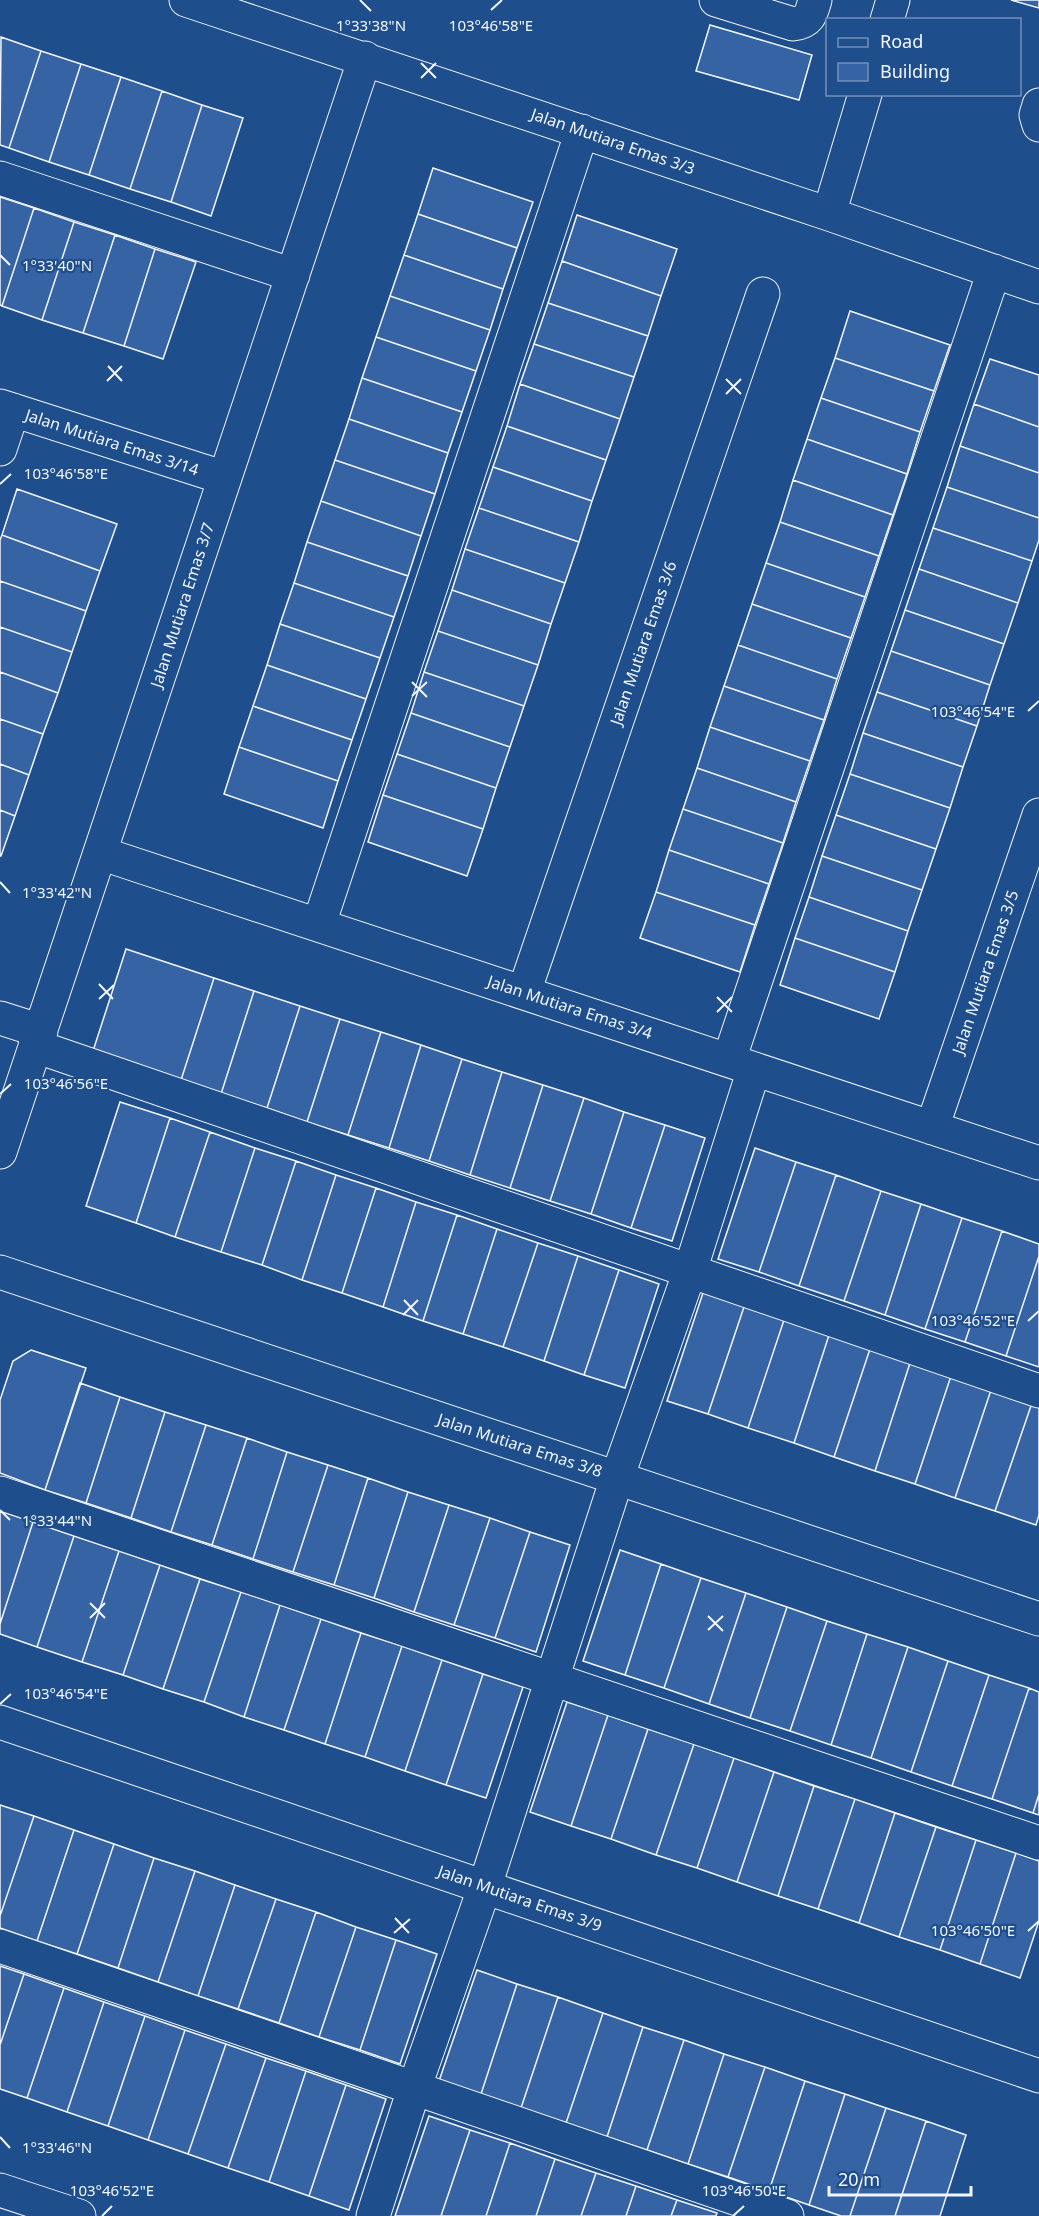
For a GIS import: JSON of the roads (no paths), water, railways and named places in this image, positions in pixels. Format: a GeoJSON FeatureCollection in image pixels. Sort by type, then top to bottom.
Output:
{"type":"FeatureCollection","features":[{"type":"Feature","properties":{"kind":"street","name":"Jalan Mutiara Emas 3/3"},"geometry":{"type":"LineString","coordinates":[[186,0],[829,214],[1039,287]]}},
{"type":"Feature","properties":{"kind":"street"},"geometry":{"type":"LineString","coordinates":[[716,0],[793,24],[803,22],[812,13],[816,0]]}},
{"type":"Feature","properties":{"kind":"street"},"geometry":{"type":"LineString","coordinates":[[888,18],[893,0]]}},
{"type":"Feature","properties":{"kind":"street","name":"Jalan Mutiara Emas 3/7"},"geometry":{"type":"LineString","coordinates":[[0,1152],[365,58]]}},
{"type":"Feature","properties":{"kind":"street"},"geometry":{"type":"LineString","coordinates":[[829,214],[864,96]]}},
{"type":"Feature","properties":{"kind":"street"},"geometry":{"type":"LineString","coordinates":[[1039,105],[1036,115],[1039,125]]}},
{"type":"Feature","properties":{"kind":"street"},"geometry":{"type":"LineString","coordinates":[[318,924],[582,131]]}},
{"type":"Feature","properties":{"kind":"street"},"geometry":{"type":"LineString","coordinates":[[0,178],[293,275]]}},
{"type":"Feature","properties":{"kind":"street"},"geometry":{"type":"LineString","coordinates":[[374,2216],[414,2089],[485,1886],[617,1478],[690,1271],[741,1064],[994,271]]}},
{"type":"Feature","properties":{"kind":"street","name":"Jalan Mutiara Emas 3/6"},"geometry":{"type":"LineString","coordinates":[[524,992],[763,294]]}},
{"type":"Feature","properties":{"kind":"street"},"geometry":{"type":"LineString","coordinates":[[0,449],[7,408]]}},
{"type":"Feature","properties":{"kind":"street","name":"Jalan Mutiara Emas 3/14"},"geometry":{"type":"LineString","coordinates":[[7,408],[225,478]]}},
{"type":"Feature","properties":{"kind":"street","name":"Jalan Mutiara Emas 3/5"},"geometry":{"type":"LineString","coordinates":[[932,1128],[1039,815]]}},
{"type":"Feature","properties":{"kind":"street","name":"Jalan Mutiara Emas 3/4"},"geometry":{"type":"LineString","coordinates":[[100,853],[1039,1163]]}},
{"type":"Feature","properties":{"kind":"street"},"geometry":{"type":"LineString","coordinates":[[0,1018],[38,1039],[690,1271],[1039,1391]]}},
{"type":"Feature","properties":{"kind":"street","name":"Jalan Mutiara Emas 3/8"},"geometry":{"type":"LineString","coordinates":[[0,1272],[1039,1619]]}},
{"type":"Feature","properties":{"kind":"street"},"geometry":{"type":"LineString","coordinates":[[0,1492],[1039,1843]]}},
{"type":"Feature","properties":{"kind":"street","name":"Jalan Mutiara Emas 3/9"},"geometry":{"type":"LineString","coordinates":[[0,1722],[1039,2076]]}},
{"type":"Feature","properties":{"kind":"street"},"geometry":{"type":"LineString","coordinates":[[0,1946],[787,2216]]}},
{"type":"Feature","properties":{"kind":"street"},"geometry":{"type":"LineString","coordinates":[[0,2190],[79,2216]]}}]}
